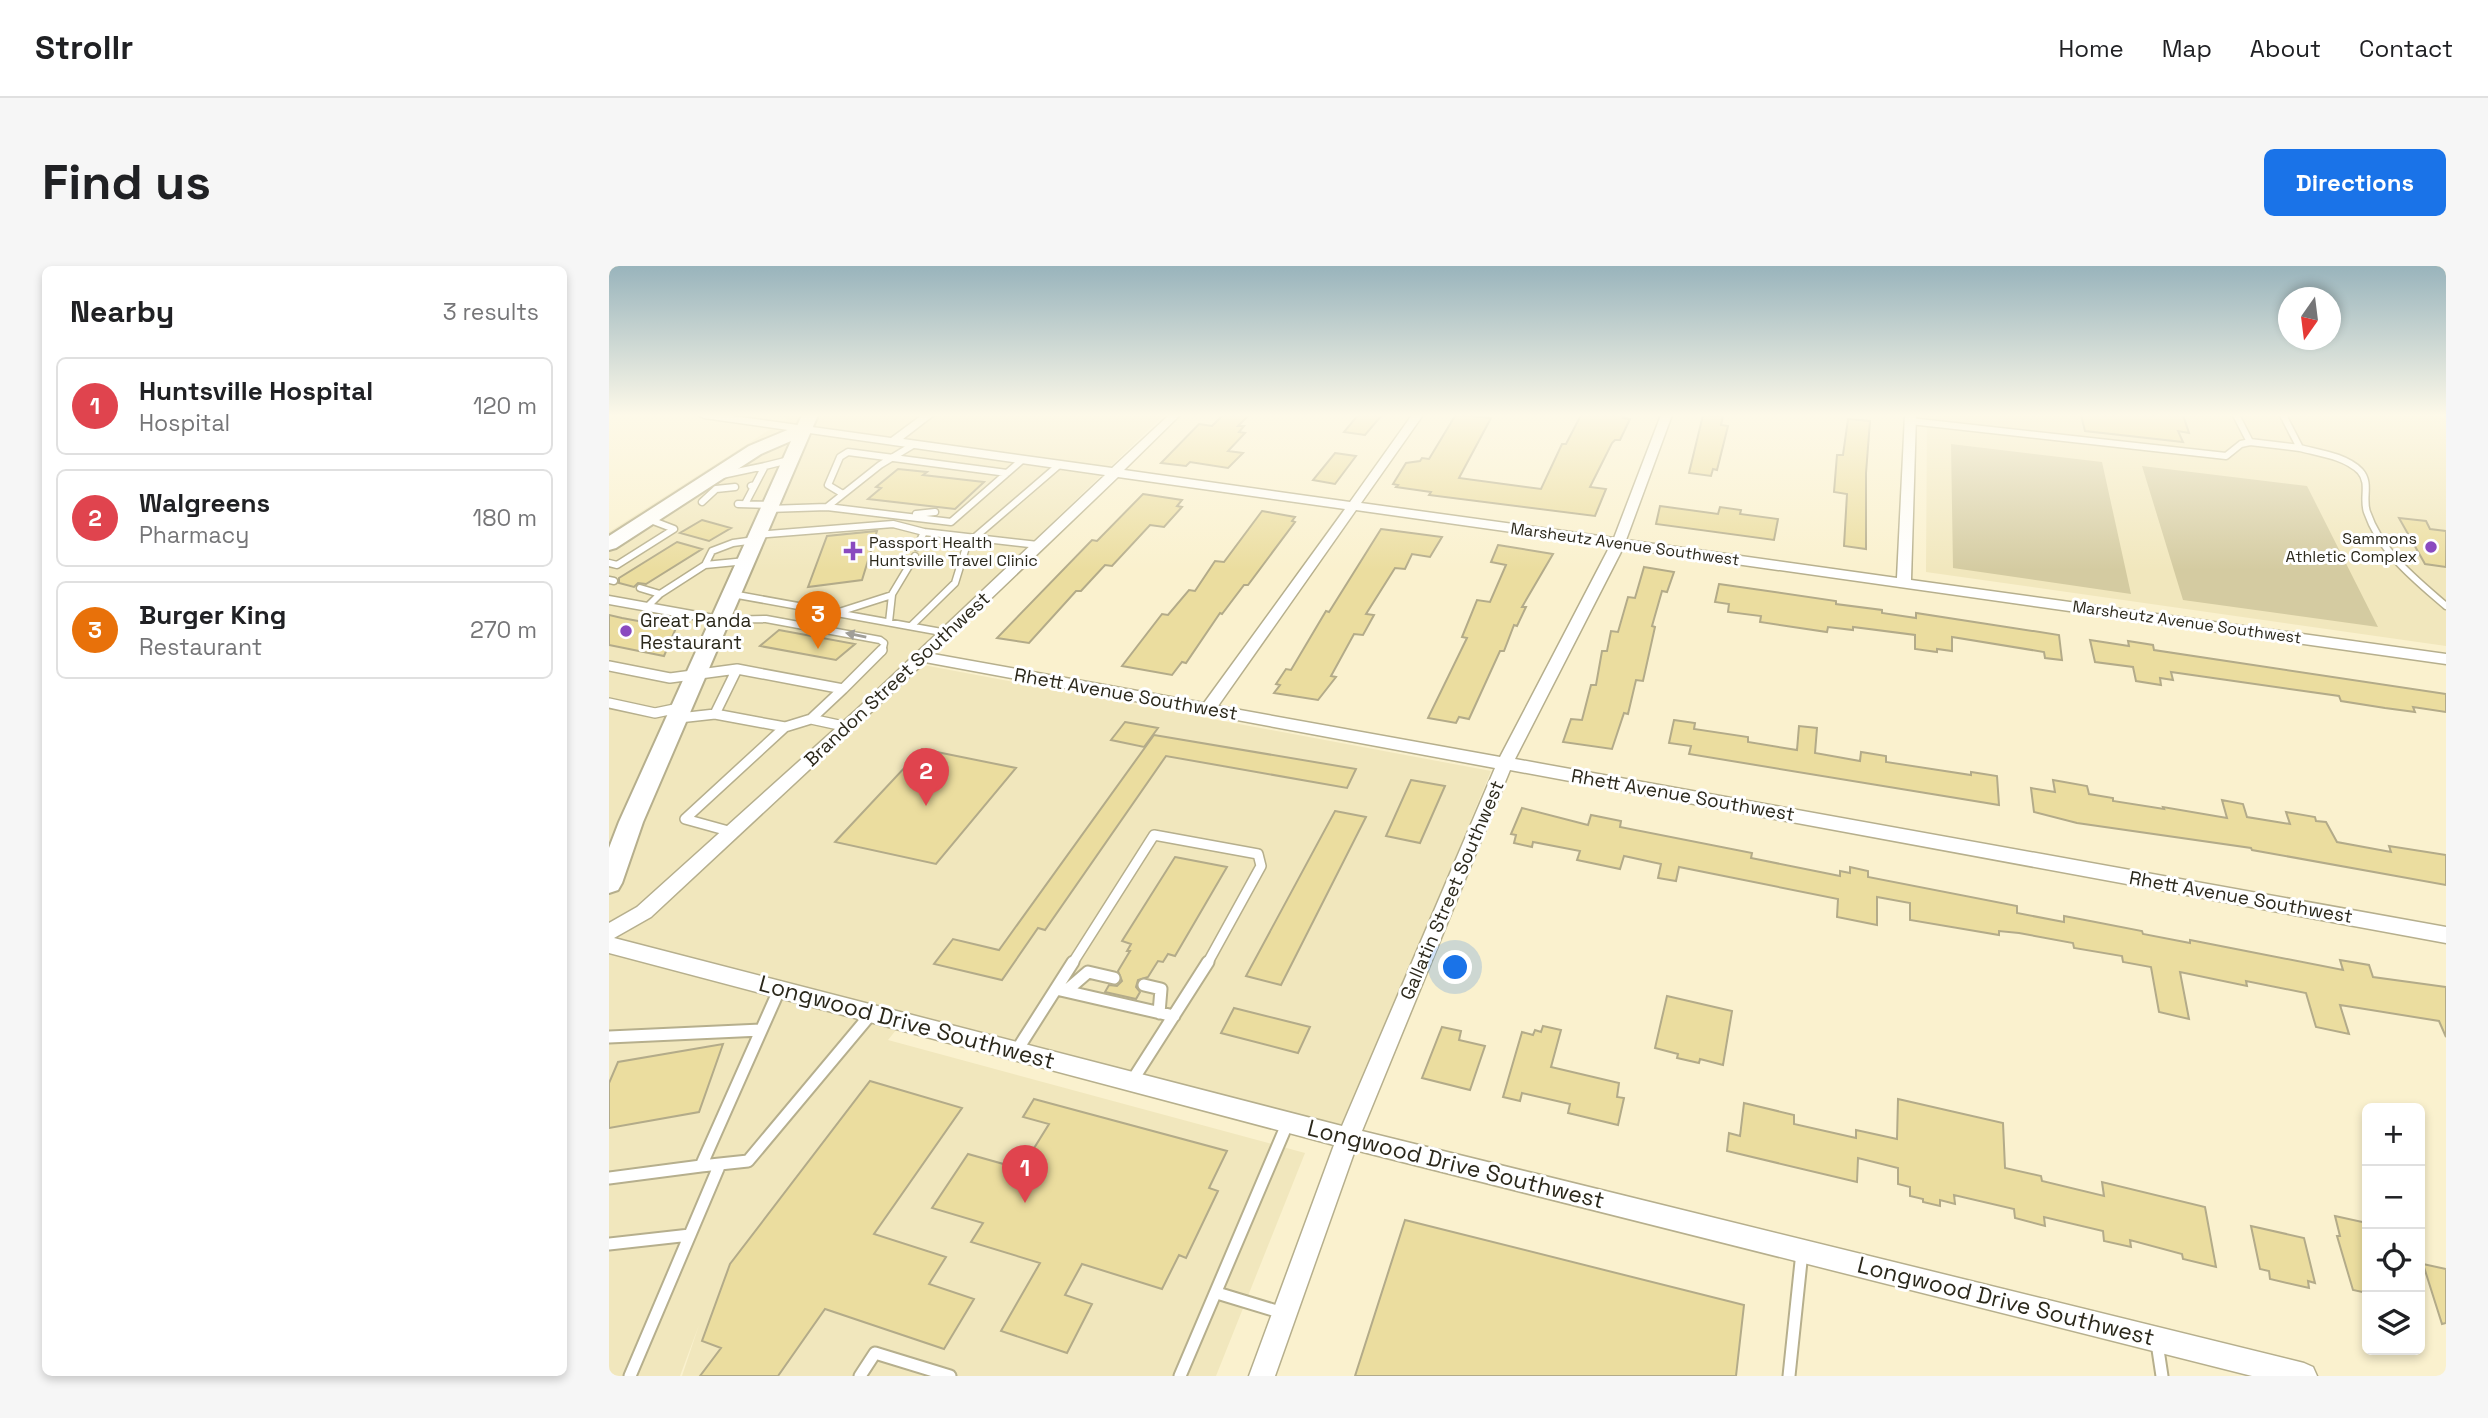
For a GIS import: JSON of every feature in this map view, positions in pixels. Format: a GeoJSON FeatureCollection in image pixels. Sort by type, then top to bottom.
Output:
{"type":"FeatureCollection","features":[{"type":"Feature","properties":{"kind":"main road"},"geometry":{"type":"LineString","coordinates":[[609,544],[676,501],[715,483],[735,467]]}},
{"type":"Feature","properties":{"kind":"main road"},"geometry":{"type":"LineString","coordinates":[[609,883],[631,822],[786,467]]}},
{"type":"Feature","properties":{"kind":"street","name":"Marsheutz Avenue Southwest"},"geometry":{"type":"LineString","coordinates":[[1071,467],[2446,659]]}},
{"type":"Feature","properties":{"kind":"street","name":"Brandon Street Southwest"},"geometry":{"type":"LineString","coordinates":[[609,932],[644,912],[848,727],[1121,467]]}},
{"type":"Feature","properties":{"kind":"street"},"geometry":{"type":"LineString","coordinates":[[1208,709],[1382,467]]}},
{"type":"Feature","properties":{"kind":"street","name":"Gallatin Street Southwest"},"geometry":{"type":"LineString","coordinates":[[1262,1376],[1347,1138],[1505,763],[1618,544],[1647,467]]}},
{"type":"Feature","properties":{"kind":"street"},"geometry":{"type":"LineString","coordinates":[[1904,582],[1908,467]]}},
{"type":"Feature","properties":{"kind":"street"},"geometry":{"type":"LineString","coordinates":[[609,600],[720,620]]}},
{"type":"Feature","properties":{"kind":"street","name":"Rhett Avenue Southwest"},"geometry":{"type":"LineString","coordinates":[[921,657],[2446,935]]}},
{"type":"Feature","properties":{"kind":"street","name":"Longwood Drive Southwest"},"geometry":{"type":"LineString","coordinates":[[609,945],[1347,1138],[2304,1376]]}},
{"type":"Feature","properties":{"kind":"lane"},"geometry":{"type":"LineString","coordinates":[[676,501],[706,502],[715,483],[736,473],[762,467]]}},
{"type":"Feature","properties":{"kind":"lane"},"geometry":{"type":"LineString","coordinates":[[764,467],[741,504],[827,507],[951,522],[1014,467]]}},
{"type":"Feature","properties":{"kind":"lane"},"geometry":{"type":"LineString","coordinates":[[835,467],[828,485],[843,494]]}},
{"type":"Feature","properties":{"kind":"lane"},"geometry":{"type":"LineString","coordinates":[[827,507],[881,467]]}},
{"type":"Feature","properties":{"kind":"lane"},"geometry":{"type":"LineString","coordinates":[[960,467],[1007,473]]}},
{"type":"Feature","properties":{"kind":"lane"},"geometry":{"type":"LineString","coordinates":[[911,626],[955,583],[967,544],[1057,467]]}},
{"type":"Feature","properties":{"kind":"lane"},"geometry":{"type":"LineString","coordinates":[[2353,467],[2366,480],[2366,510],[2396,562],[2446,606]]}},
{"type":"Feature","properties":{"kind":"lane"},"geometry":{"type":"LineString","coordinates":[[715,483],[736,473]]}},
{"type":"Feature","properties":{"kind":"lane"},"geometry":{"type":"LineString","coordinates":[[715,483],[735,487]]}},
{"type":"Feature","properties":{"kind":"lane"},"geometry":{"type":"LineString","coordinates":[[901,516],[935,512]]}},
{"type":"Feature","properties":{"kind":"lane"},"geometry":{"type":"LineString","coordinates":[[945,513],[958,515]]}},
{"type":"Feature","properties":{"kind":"lane"},"geometry":{"type":"LineString","coordinates":[[609,572],[613,564],[674,529],[648,519]]}},
{"type":"Feature","properties":{"kind":"lane"},"geometry":{"type":"LineString","coordinates":[[705,565],[712,551],[733,543],[756,538],[893,524],[924,532],[1038,545]]}},
{"type":"Feature","properties":{"kind":"lane"},"geometry":{"type":"LineString","coordinates":[[888,622],[891,596],[924,532]]}},
{"type":"Feature","properties":{"kind":"lane"},"geometry":{"type":"LineString","coordinates":[[647,607],[660,594],[705,565],[746,561]]}},
{"type":"Feature","properties":{"kind":"lane"},"geometry":{"type":"LineString","coordinates":[[640,588],[660,594]]}},
{"type":"Feature","properties":{"kind":"lane"},"geometry":{"type":"LineString","coordinates":[[731,594],[947,633]]}},
{"type":"Feature","properties":{"kind":"lane"},"geometry":{"type":"LineString","coordinates":[[836,613],[891,596]]}},
{"type":"Feature","properties":{"kind":"lane"},"geometry":{"type":"LineString","coordinates":[[720,620],[767,619],[880,640],[884,643],[882,652],[811,719],[785,727],[685,820],[732,832]]}},
{"type":"Feature","properties":{"kind":"lane"},"geometry":{"type":"LineString","coordinates":[[609,666],[670,678],[737,668],[843,689]]}},
{"type":"Feature","properties":{"kind":"lane"},"geometry":{"type":"LineString","coordinates":[[715,714],[737,668]]}},
{"type":"Feature","properties":{"kind":"lane"},"geometry":{"type":"LineString","coordinates":[[609,704],[655,713],[715,714],[785,727]]}},
{"type":"Feature","properties":{"kind":"lane"},"geometry":{"type":"LineString","coordinates":[[811,719],[848,727]]}},
{"type":"Feature","properties":{"kind":"lane"},"geometry":{"type":"LineString","coordinates":[[1017,1050],[1061,990],[1154,835],[1258,854],[1261,866],[1199,979],[1132,1081]]}},
{"type":"Feature","properties":{"kind":"lane"},"geometry":{"type":"LineString","coordinates":[[1061,990],[1088,972],[1114,978]]}},
{"type":"Feature","properties":{"kind":"lane"},"geometry":{"type":"LineString","coordinates":[[1144,985],[1161,989],[1159,1013]]}},
{"type":"Feature","properties":{"kind":"lane"},"geometry":{"type":"LineString","coordinates":[[701,1166],[780,988]]}},
{"type":"Feature","properties":{"kind":"lane"},"geometry":{"type":"LineString","coordinates":[[1061,990],[1174,1016]]}},
{"type":"Feature","properties":{"kind":"lane"},"geometry":{"type":"LineString","coordinates":[[609,1178],[748,1161],[872,1012]]}},
{"type":"Feature","properties":{"kind":"lane"},"geometry":{"type":"LineString","coordinates":[[609,1037],[761,1030]]}},
{"type":"Feature","properties":{"kind":"lane"},"geometry":{"type":"LineString","coordinates":[[1180,1376],[1288,1122]]}},
{"type":"Feature","properties":{"kind":"lane"},"geometry":{"type":"LineString","coordinates":[[630,1376],[720,1164]]}},
{"type":"Feature","properties":{"kind":"lane"},"geometry":{"type":"LineString","coordinates":[[609,1244],[690,1235]]}},
{"type":"Feature","properties":{"kind":"lane"},"geometry":{"type":"LineString","coordinates":[[1789,1376],[1803,1251]]}},
{"type":"Feature","properties":{"kind":"lane"},"geometry":{"type":"LineString","coordinates":[[1217,1293],[1284,1313]]}},
{"type":"Feature","properties":{"kind":"lane"},"geometry":{"type":"LineString","coordinates":[[2156,1338],[2162,1376]]}},
{"type":"Feature","properties":{"kind":"lane"},"geometry":{"type":"LineString","coordinates":[[860,1376],[874,1353],[950,1376]]}},
{"type":"Feature","properties":{"kind":"shaded area"},"geometry":{"type":"Polygon","coordinates":[[[711,467],[1110,467],[907,662],[1491,771],[1344,1128],[909,1014],[888,1040],[1305,1153],[1216,1376],[682,1376],[699,1325],[680,1376],[609,1376],[609,532],[711,467]]]}},
{"type":"Feature","properties":{"kind":"shaded area"},"geometry":{"type":"Polygon","coordinates":[[[1927,467],[2446,467],[2446,646],[1926,572],[1927,467]]]}},
{"type":"Feature","properties":{"kind":"shaded area"},"geometry":{"type":"Polygon","coordinates":[[[1951,467],[2103,467],[2131,594],[1953,568],[1951,467]]]}},
{"type":"Feature","properties":{"kind":"shaded area"},"geometry":{"type":"Polygon","coordinates":[[[2142,467],[2307,486],[2378,627],[2183,600],[2142,467]]]}},
{"type":"Feature","properties":{"kind":"building"},"geometry":{"type":"Polygon","coordinates":[[[1324,467],[1348,467],[1335,484],[1313,480],[1324,467]]]}},
{"type":"Feature","properties":{"kind":"building"},"geometry":{"type":"Polygon","coordinates":[[[1404,467],[1465,467],[1459,478],[1541,489],[1551,467],[1600,467],[1590,487],[1606,489],[1595,516],[1429,495],[1431,492],[1396,487],[1398,485],[1393,484],[1404,467]]]}},
{"type":"Feature","properties":{"kind":"building"},"geometry":{"type":"Polygon","coordinates":[[[1690,467],[1718,467],[1717,470],[1713,469],[1711,476],[1689,473],[1690,467]]]}},
{"type":"Feature","properties":{"kind":"building"},"geometry":{"type":"Polygon","coordinates":[[[1836,467],[1866,467],[1866,549],[1844,546],[1847,494],[1834,492],[1836,467]]]}},
{"type":"Feature","properties":{"kind":"building"},"geometry":{"type":"Polygon","coordinates":[[[898,469],[927,472],[923,475],[984,482],[955,509],[868,499],[881,488],[876,487],[898,469]]]}},
{"type":"Feature","properties":{"kind":"building"},"geometry":{"type":"Polygon","coordinates":[[[1143,494],[1182,500],[1177,506],[1182,507],[1164,527],[1150,525],[1112,566],[1105,565],[1081,591],[1076,591],[1029,643],[997,638],[1092,540],[1097,541],[1143,494]]]}},
{"type":"Feature","properties":{"kind":"building"},"geometry":{"type":"Polygon","coordinates":[[[1660,506],[1718,514],[1720,507],[1741,510],[1740,514],[1778,519],[1774,540],[1656,524],[1660,506]]]}},
{"type":"Feature","properties":{"kind":"building"},"geometry":{"type":"Polygon","coordinates":[[[1262,511],[1295,517],[1292,521],[1295,522],[1248,585],[1244,585],[1222,614],[1220,613],[1186,663],[1182,662],[1172,675],[1122,666],[1162,614],[1168,615],[1189,590],[1195,591],[1215,561],[1224,562],[1262,511]]]}},
{"type":"Feature","properties":{"kind":"building","name":"Sammons Athletic Complex"},"geometry":{"type":"Polygon","coordinates":[[[2399,518],[2426,521],[2430,529],[2446,531],[2446,567],[2425,564],[2399,518]]]}},
{"type":"Feature","properties":{"kind":"building"},"geometry":{"type":"Polygon","coordinates":[[[702,520],[731,528],[709,541],[680,533],[702,520]]]}},
{"type":"Feature","properties":{"kind":"building"},"geometry":{"type":"Polygon","coordinates":[[[1381,529],[1442,537],[1430,557],[1412,554],[1405,569],[1395,568],[1366,614],[1374,615],[1363,635],[1354,634],[1331,676],[1336,677],[1318,700],[1274,693],[1280,685],[1276,684],[1286,669],[1291,670],[1326,611],[1329,612],[1381,529]]]}},
{"type":"Feature","properties":{"kind":"building"},"geometry":{"type":"Polygon","coordinates":[[[877,531],[862,580],[808,587],[827,536],[877,531]]]}},
{"type":"Feature","properties":{"kind":"building"},"geometry":{"type":"Polygon","coordinates":[[[677,542],[702,549],[646,584],[638,583],[634,587],[619,583],[619,578],[677,542]]]}},
{"type":"Feature","properties":{"kind":"building"},"geometry":{"type":"Polygon","coordinates":[[[1498,545],[1553,554],[1522,607],[1526,607],[1517,626],[1514,625],[1504,651],[1500,651],[1469,719],[1459,717],[1456,723],[1428,718],[1467,638],[1462,637],[1477,600],[1490,602],[1506,565],[1491,562],[1498,545]]]}},
{"type":"Feature","properties":{"kind":"building"},"geometry":{"type":"Polygon","coordinates":[[[1644,567],[1674,572],[1667,592],[1662,591],[1652,626],[1655,627],[1643,681],[1636,680],[1628,714],[1624,713],[1612,749],[1563,742],[1571,719],[1582,720],[1591,685],[1596,685],[1602,651],[1607,651],[1611,631],[1618,632],[1628,597],[1635,598],[1644,567]]]}},
{"type":"Feature","properties":{"kind":"building"},"geometry":{"type":"Polygon","coordinates":[[[1719,584],[1836,601],[1836,604],[1882,610],[1882,613],[1916,618],[1916,613],[2059,635],[2062,660],[2045,658],[2044,652],[1952,637],[1952,651],[1937,649],[1937,652],[1915,649],[1915,635],[1853,627],[1853,630],[1828,627],[1827,632],[1760,622],[1761,616],[1728,612],[1729,604],[1715,602],[1719,584]]]}},
{"type":"Feature","properties":{"kind":"building"},"geometry":{"type":"Polygon","coordinates":[[[609,615],[676,628],[664,656],[609,645],[609,615]]]}},
{"type":"Feature","properties":{"kind":"building"},"geometry":{"type":"Polygon","coordinates":[[[779,630],[855,644],[836,660],[760,646],[779,630]]]}},
{"type":"Feature","properties":{"kind":"building"},"geometry":{"type":"Polygon","coordinates":[[[2090,640],[2129,646],[2128,641],[2153,645],[2154,650],[2446,694],[2446,712],[2413,707],[2415,712],[2385,708],[2341,701],[2339,696],[2171,672],[2173,680],[2160,678],[2161,685],[2136,681],[2133,667],[2095,662],[2090,640]]]}},
{"type":"Feature","properties":{"kind":"building"},"geometry":{"type":"Polygon","coordinates":[[[1674,720],[1695,723],[1694,729],[1748,737],[1748,742],[1797,750],[1799,726],[1817,728],[1815,753],[1860,761],[1861,752],[1886,756],[1886,762],[1971,775],[1971,772],[1997,776],[1999,805],[1689,754],[1691,746],[1669,743],[1674,720]]]}},
{"type":"Feature","properties":{"kind":"building"},"geometry":{"type":"Polygon","coordinates":[[[1125,722],[1158,728],[1144,747],[1111,740],[1125,722]]]}},
{"type":"Feature","properties":{"kind":"building"},"geometry":{"type":"Polygon","coordinates":[[[1154,735],[1356,769],[1347,788],[1166,756],[1045,930],[1038,928],[1002,980],[934,964],[953,939],[999,950],[1154,735]]]}},
{"type":"Feature","properties":{"kind":"building"},"geometry":{"type":"Polygon","coordinates":[[[922,749],[1016,768],[936,864],[835,842],[922,749]]]}},
{"type":"Feature","properties":{"kind":"building"},"geometry":{"type":"Polygon","coordinates":[[[1411,780],[1445,786],[1420,843],[1386,836],[1411,780]]]}},
{"type":"Feature","properties":{"kind":"building"},"geometry":{"type":"Polygon","coordinates":[[[2053,780],[2087,786],[2089,794],[2113,798],[2113,801],[2227,818],[2222,800],[2243,804],[2247,817],[2290,824],[2286,812],[2315,817],[2316,821],[2326,822],[2337,842],[2391,852],[2389,846],[2446,855],[2446,885],[2251,848],[2077,823],[2034,812],[2031,788],[2055,792],[2053,780]]]}},
{"type":"Feature","properties":{"kind":"building"},"geometry":{"type":"Polygon","coordinates":[[[1522,808],[1588,825],[1591,815],[1621,821],[1620,827],[1752,853],[1751,858],[1840,876],[1840,871],[1850,873],[1850,867],[1868,871],[1868,877],[2017,906],[2017,913],[2064,922],[2064,916],[2142,931],[2143,934],[2190,943],[2190,940],[2343,970],[2340,960],[2369,965],[2373,977],[2446,987],[2446,1037],[2439,1021],[2340,1005],[2349,1034],[2316,1027],[2306,993],[2246,981],[2247,986],[2180,972],[2189,1019],[2159,1012],[2151,967],[2123,962],[2122,956],[2074,948],[2073,943],[2019,933],[1999,931],[1999,935],[1910,920],[1910,903],[1877,897],[1877,925],[1837,917],[1838,899],[1679,867],[1676,881],[1658,878],[1661,864],[1624,856],[1620,869],[1577,860],[1580,851],[1533,842],[1532,847],[1514,843],[1516,835],[1511,834],[1522,808]]]}},
{"type":"Feature","properties":{"kind":"building"},"geometry":{"type":"Polygon","coordinates":[[[1335,811],[1366,817],[1281,985],[1246,976],[1335,811]]]}},
{"type":"Feature","properties":{"kind":"building"},"geometry":{"type":"Polygon","coordinates":[[[1175,857],[1227,867],[1175,956],[1168,954],[1163,962],[1158,961],[1148,977],[1138,980],[1136,987],[1140,992],[1136,999],[1105,992],[1109,985],[1117,986],[1122,981],[1118,971],[1130,951],[1127,951],[1131,944],[1122,941],[1175,857]]]}},
{"type":"Feature","properties":{"kind":"building"},"geometry":{"type":"Polygon","coordinates":[[[1667,996],[1732,1011],[1723,1065],[1700,1059],[1699,1063],[1677,1058],[1678,1054],[1655,1048],[1667,996]]]}},
{"type":"Feature","properties":{"kind":"building"},"geometry":{"type":"Polygon","coordinates":[[[1234,1008],[1310,1027],[1298,1053],[1221,1033],[1234,1008]]]}},
{"type":"Feature","properties":{"kind":"building"},"geometry":{"type":"Polygon","coordinates":[[[1543,1026],[1561,1030],[1551,1067],[1619,1083],[1617,1097],[1624,1098],[1618,1125],[1568,1113],[1570,1104],[1522,1093],[1520,1101],[1503,1097],[1522,1032],[1533,1035],[1535,1030],[1541,1032],[1543,1026]]]}},
{"type":"Feature","properties":{"kind":"building"},"geometry":{"type":"Polygon","coordinates":[[[1442,1027],[1461,1031],[1459,1040],[1485,1046],[1470,1090],[1422,1078],[1442,1027]]]}},
{"type":"Feature","properties":{"kind":"building"},"geometry":{"type":"Polygon","coordinates":[[[723,1044],[699,1112],[609,1128],[609,1083],[618,1062],[723,1044]]]}},
{"type":"Feature","properties":{"kind":"building"},"geometry":{"type":"Polygon","coordinates":[[[870,1081],[962,1108],[874,1234],[946,1257],[929,1284],[974,1299],[944,1349],[825,1309],[778,1376],[700,1376],[721,1348],[702,1341],[730,1264],[870,1081]]]}},
{"type":"Feature","properties":{"kind":"building"},"geometry":{"type":"Polygon","coordinates":[[[1034,1099],[1227,1151],[1209,1188],[1218,1191],[1186,1258],[1179,1255],[1162,1289],[1082,1264],[1065,1295],[1092,1304],[1067,1353],[1001,1331],[1040,1263],[971,1242],[983,1223],[932,1208],[968,1154],[1021,1169],[1049,1124],[1023,1117],[1034,1099]]]}},
{"type":"Feature","properties":{"kind":"building"},"geometry":{"type":"Polygon","coordinates":[[[1898,1099],[2003,1123],[2005,1168],[2041,1176],[2042,1181],[2104,1196],[2102,1182],[2205,1207],[2216,1267],[2183,1259],[2182,1254],[2130,1240],[2131,1247],[2104,1241],[2103,1231],[2044,1217],[2045,1226],[2015,1218],[2014,1209],[1954,1195],[1955,1204],[1940,1200],[1940,1206],[1923,1202],[1923,1199],[1910,1196],[1910,1187],[1898,1184],[1898,1168],[1858,1158],[1857,1182],[1727,1151],[1729,1133],[1740,1136],[1744,1103],[1794,1115],[1794,1124],[1856,1138],[1856,1130],[1897,1139],[1898,1099]]]}},
{"type":"Feature","properties":{"kind":"building"},"geometry":{"type":"Polygon","coordinates":[[[2335,1216],[2362,1222],[2362,1292],[2353,1290],[2337,1236],[2340,1236],[2335,1216]]]}},
{"type":"Feature","properties":{"kind":"building"},"geometry":{"type":"Polygon","coordinates":[[[1405,1220],[1744,1305],[1736,1376],[1355,1376],[1405,1220]]]}},
{"type":"Feature","properties":{"kind":"building"},"geometry":{"type":"Polygon","coordinates":[[[2251,1226],[2304,1238],[2315,1283],[2308,1281],[2309,1288],[2270,1279],[2269,1271],[2260,1269],[2251,1226]]]}},
{"type":"Feature","properties":{"kind":"building"},"geometry":{"type":"Polygon","coordinates":[[[2425,1264],[2446,1269],[2446,1323],[2442,1324],[2425,1264]]]}},
{"type":"Feature","properties":{"kind":"place","name":"Sammons Athletic Complex"},"geometry":{"type":"Point","coordinates":[2431,547]}},
{"type":"Feature","properties":{"kind":"place","name":"Passport Health Huntsville Travel Clinic"},"geometry":{"type":"Point","coordinates":[853,551]}},
{"type":"Feature","properties":{"kind":"place","name":"Great Panda Restaurant"},"geometry":{"type":"Point","coordinates":[626,631]}},
{"type":"Feature","properties":{"kind":"place","name":"Burger King"},"geometry":{"type":"Point","coordinates":[818,649]}},
{"type":"Feature","properties":{"kind":"place","name":"Walgreens"},"geometry":{"type":"Point","coordinates":[926,806]}},
{"type":"Feature","properties":{"kind":"place","name":"Huntsville Hospital"},"geometry":{"type":"Point","coordinates":[1025,1203]}}]}
